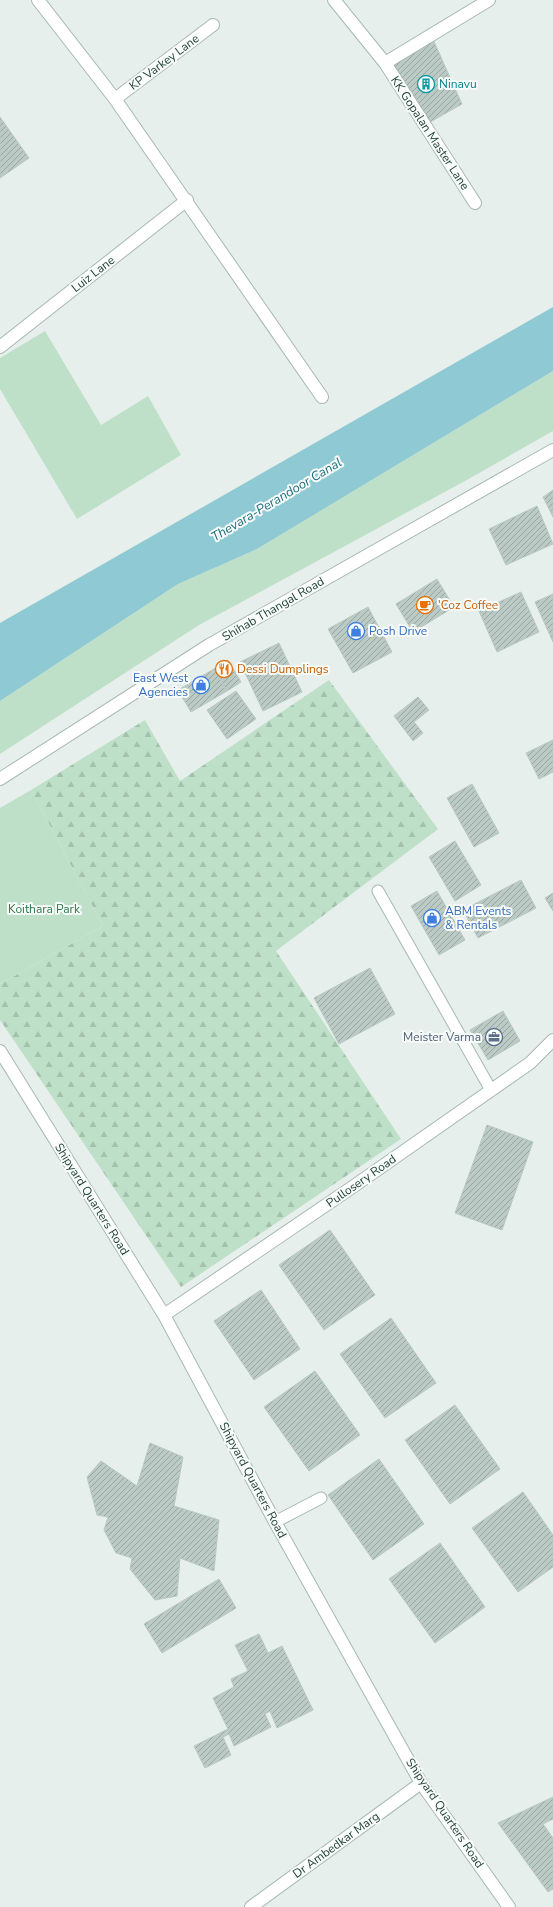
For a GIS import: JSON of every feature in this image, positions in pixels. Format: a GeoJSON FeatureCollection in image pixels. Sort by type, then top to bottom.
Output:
{"type":"FeatureCollection","features":[{"type":"Feature","properties":{"kind":"street"},"geometry":{"type":"LineString","coordinates":[[38,0],[115,99],[187,200],[322,397]]}},
{"type":"Feature","properties":{"kind":"street","name":"KK Gopalan Master Lane"},"geometry":{"type":"LineString","coordinates":[[334,0],[385,63],[475,203]]}},
{"type":"Feature","properties":{"kind":"street","name":"KK Gopalan Master Lane"},"geometry":{"type":"LineString","coordinates":[[385,63],[489,0]]}},
{"type":"Feature","properties":{"kind":"street","name":"KP Varkey Lane"},"geometry":{"type":"LineString","coordinates":[[115,99],[213,25]]}},
{"type":"Feature","properties":{"kind":"street","name":"Luiz Lane"},"geometry":{"type":"LineString","coordinates":[[2,341],[187,200]]}},
{"type":"Feature","properties":{"kind":"street","name":"Shihab Thangal Road"},"geometry":{"type":"LineString","coordinates":[[0,779],[209,645],[553,450]]}},
{"type":"Feature","properties":{"kind":"street","name":"Pullosery Road"},"geometry":{"type":"LineString","coordinates":[[164,1315],[354,1186],[530,1063],[553,1040]]}},
{"type":"Feature","properties":{"kind":"street","name":"Shipyard Quarters Road"},"geometry":{"type":"LineString","coordinates":[[0,1051],[164,1315],[275,1522],[421,1783],[509,1907]]}},
{"type":"Feature","properties":{"kind":"street","name":"Dr Ambedkar Marg"},"geometry":{"type":"LineString","coordinates":[[251,1907],[421,1783]]}},
{"type":"Feature","properties":{"kind":"lane"},"geometry":{"type":"LineString","coordinates":[[378,891],[491,1090]]}},
{"type":"Feature","properties":{"kind":"lane"},"geometry":{"type":"LineString","coordinates":[[275,1522],[321,1498]]}},
{"type":"Feature","properties":{"kind":"green space"},"geometry":{"type":"Polygon","coordinates":[[[45,331],[101,425],[148,396],[181,455],[77,519],[0,389],[0,358],[45,331]]]}},
{"type":"Feature","properties":{"kind":"green space"},"geometry":{"type":"Polygon","coordinates":[[[553,371],[553,431],[465,481],[199,625],[0,754],[0,701],[178,584],[257,549],[553,371]]]}},
{"type":"Feature","properties":{"kind":"green space"},"geometry":{"type":"Polygon","coordinates":[[[329,680],[438,829],[276,951],[401,1139],[181,1287],[0,1020],[0,984],[103,926],[31,790],[145,720],[180,781],[329,680]]]}},
{"type":"Feature","properties":{"kind":"green space","name":"Koithara Park"},"geometry":{"type":"Polygon","coordinates":[[[31,790],[103,926],[0,984],[0,808],[31,790]]]}},
{"type":"Feature","properties":{"kind":"water","name":"Thevara-Perandoor Canal"},"geometry":{"type":"Polygon","coordinates":[[[553,307],[553,371],[257,549],[178,584],[0,701],[0,623],[553,307]]]}},
{"type":"Feature","properties":{"kind":"building","name":"Ninavu"},"geometry":{"type":"Polygon","coordinates":[[[431,35],[462,104],[425,125],[385,63],[431,35]]]}},
{"type":"Feature","properties":{"kind":"building"},"geometry":{"type":"Polygon","coordinates":[[[0,117],[29,158],[0,178],[0,117]]]}},
{"type":"Feature","properties":{"kind":"building"},"geometry":{"type":"Polygon","coordinates":[[[553,490],[553,517],[543,497],[553,490]]]}},
{"type":"Feature","properties":{"kind":"building"},"geometry":{"type":"Polygon","coordinates":[[[537,506],[553,544],[506,565],[489,529],[537,506]]]}},
{"type":"Feature","properties":{"kind":"building","name":"'Coz Coffee"},"geometry":{"type":"Polygon","coordinates":[[[437,579],[454,607],[413,632],[396,604],[437,579]]]}},
{"type":"Feature","properties":{"kind":"building"},"geometry":{"type":"Polygon","coordinates":[[[521,592],[539,632],[497,652],[479,611],[521,592]]]}},
{"type":"Feature","properties":{"kind":"building"},"geometry":{"type":"Polygon","coordinates":[[[553,594],[553,642],[535,602],[553,594]]]}},
{"type":"Feature","properties":{"kind":"building"},"geometry":{"type":"Polygon","coordinates":[[[368,607],[392,652],[353,673],[328,629],[368,607]]]}},
{"type":"Feature","properties":{"kind":"building"},"geometry":{"type":"Polygon","coordinates":[[[279,643],[302,692],[263,711],[240,662],[279,643]]]}},
{"type":"Feature","properties":{"kind":"building"},"geometry":{"type":"Polygon","coordinates":[[[228,660],[241,682],[227,691],[214,669],[228,660]]]}},
{"type":"Feature","properties":{"kind":"building"},"geometry":{"type":"Polygon","coordinates":[[[214,669],[227,691],[191,712],[178,690],[214,669]]]}},
{"type":"Feature","properties":{"kind":"building"},"geometry":{"type":"Polygon","coordinates":[[[236,691],[256,719],[227,739],[207,710],[236,691]]]}},
{"type":"Feature","properties":{"kind":"building"},"geometry":{"type":"Polygon","coordinates":[[[418,697],[429,710],[414,722],[423,733],[413,741],[394,716],[418,697]]]}},
{"type":"Feature","properties":{"kind":"building"},"geometry":{"type":"Polygon","coordinates":[[[553,740],[553,772],[539,779],[526,753],[553,740]]]}},
{"type":"Feature","properties":{"kind":"building"},"geometry":{"type":"Polygon","coordinates":[[[472,784],[499,833],[474,847],[447,798],[472,784]]]}},
{"type":"Feature","properties":{"kind":"building"},"geometry":{"type":"Polygon","coordinates":[[[455,841],[481,885],[455,901],[429,857],[455,841]]]}},
{"type":"Feature","properties":{"kind":"building"},"geometry":{"type":"Polygon","coordinates":[[[521,880],[536,908],[478,938],[463,910],[521,880]]]}},
{"type":"Feature","properties":{"kind":"building"},"geometry":{"type":"Polygon","coordinates":[[[437,891],[465,940],[439,955],[411,906],[437,891]]]}},
{"type":"Feature","properties":{"kind":"building"},"geometry":{"type":"Polygon","coordinates":[[[553,893],[553,911],[545,898],[553,893]]]}},
{"type":"Feature","properties":{"kind":"building"},"geometry":{"type":"Polygon","coordinates":[[[370,968],[395,1014],[339,1044],[314,998],[370,968]]]}},
{"type":"Feature","properties":{"kind":"building"},"geometry":{"type":"Polygon","coordinates":[[[503,1011],[520,1041],[488,1060],[470,1030],[503,1011]]]}},
{"type":"Feature","properties":{"kind":"building"},"geometry":{"type":"Polygon","coordinates":[[[487,1125],[533,1142],[502,1230],[455,1213],[487,1125]]]}},
{"type":"Feature","properties":{"kind":"building"},"geometry":{"type":"Polygon","coordinates":[[[330,1230],[375,1295],[324,1330],[279,1265],[330,1230]]]}},
{"type":"Feature","properties":{"kind":"building"},"geometry":{"type":"Polygon","coordinates":[[[261,1290],[300,1349],[254,1380],[214,1321],[261,1290]]]}},
{"type":"Feature","properties":{"kind":"building"},"geometry":{"type":"Polygon","coordinates":[[[391,1318],[436,1383],[385,1418],[340,1354],[391,1318]]]}},
{"type":"Feature","properties":{"kind":"building"},"geometry":{"type":"Polygon","coordinates":[[[315,1371],[360,1435],[309,1471],[264,1407],[315,1371]]]}},
{"type":"Feature","properties":{"kind":"building"},"geometry":{"type":"Polygon","coordinates":[[[455,1405],[500,1469],[450,1504],[405,1440],[455,1405]]]}},
{"type":"Feature","properties":{"kind":"building"},"geometry":{"type":"Polygon","coordinates":[[[150,1443],[183,1457],[174,1506],[219,1520],[214,1571],[180,1558],[177,1596],[155,1600],[130,1569],[132,1558],[116,1553],[104,1530],[108,1517],[97,1515],[87,1477],[101,1461],[137,1486],[150,1443]]]}},
{"type":"Feature","properties":{"kind":"building"},"geometry":{"type":"Polygon","coordinates":[[[379,1459],[424,1524],[373,1560],[328,1495],[379,1459]]]}},
{"type":"Feature","properties":{"kind":"building"},"geometry":{"type":"Polygon","coordinates":[[[523,1492],[553,1535],[553,1567],[518,1592],[472,1528],[523,1492]]]}},
{"type":"Feature","properties":{"kind":"building"},"geometry":{"type":"Polygon","coordinates":[[[440,1543],[485,1607],[435,1643],[389,1579],[440,1543]]]}},
{"type":"Feature","properties":{"kind":"building"},"geometry":{"type":"Polygon","coordinates":[[[219,1579],[236,1608],[162,1653],[144,1624],[219,1579]]]}},
{"type":"Feature","properties":{"kind":"building"},"geometry":{"type":"Polygon","coordinates":[[[259,1634],[268,1653],[282,1646],[313,1710],[277,1728],[270,1711],[265,1714],[271,1727],[234,1746],[229,1734],[223,1737],[231,1755],[205,1768],[194,1746],[228,1729],[213,1698],[234,1687],[231,1679],[248,1671],[235,1645],[259,1634]]]}},
{"type":"Feature","properties":{"kind":"building"},"geometry":{"type":"Polygon","coordinates":[[[553,1797],[553,1819],[543,1824],[553,1838],[553,1889],[548,1892],[498,1823],[553,1797]]]}},
{"type":"Feature","properties":{"kind":"place","name":"Ninavu"},"geometry":{"type":"Point","coordinates":[426,84]}},
{"type":"Feature","properties":{"kind":"place","name":"'Coz Coffee"},"geometry":{"type":"Point","coordinates":[425,605]}},
{"type":"Feature","properties":{"kind":"place","name":"Posh Drive"},"geometry":{"type":"Point","coordinates":[356,631]}},
{"type":"Feature","properties":{"kind":"place","name":"Dessi Dumplings"},"geometry":{"type":"Point","coordinates":[224,669]}},
{"type":"Feature","properties":{"kind":"place","name":"East West Agencies"},"geometry":{"type":"Point","coordinates":[201,685]}},
{"type":"Feature","properties":{"kind":"place","name":"ABM Events & Rentals"},"geometry":{"type":"Point","coordinates":[432,918]}},
{"type":"Feature","properties":{"kind":"place","name":"Meister Varma"},"geometry":{"type":"Point","coordinates":[494,1037]}}]}
